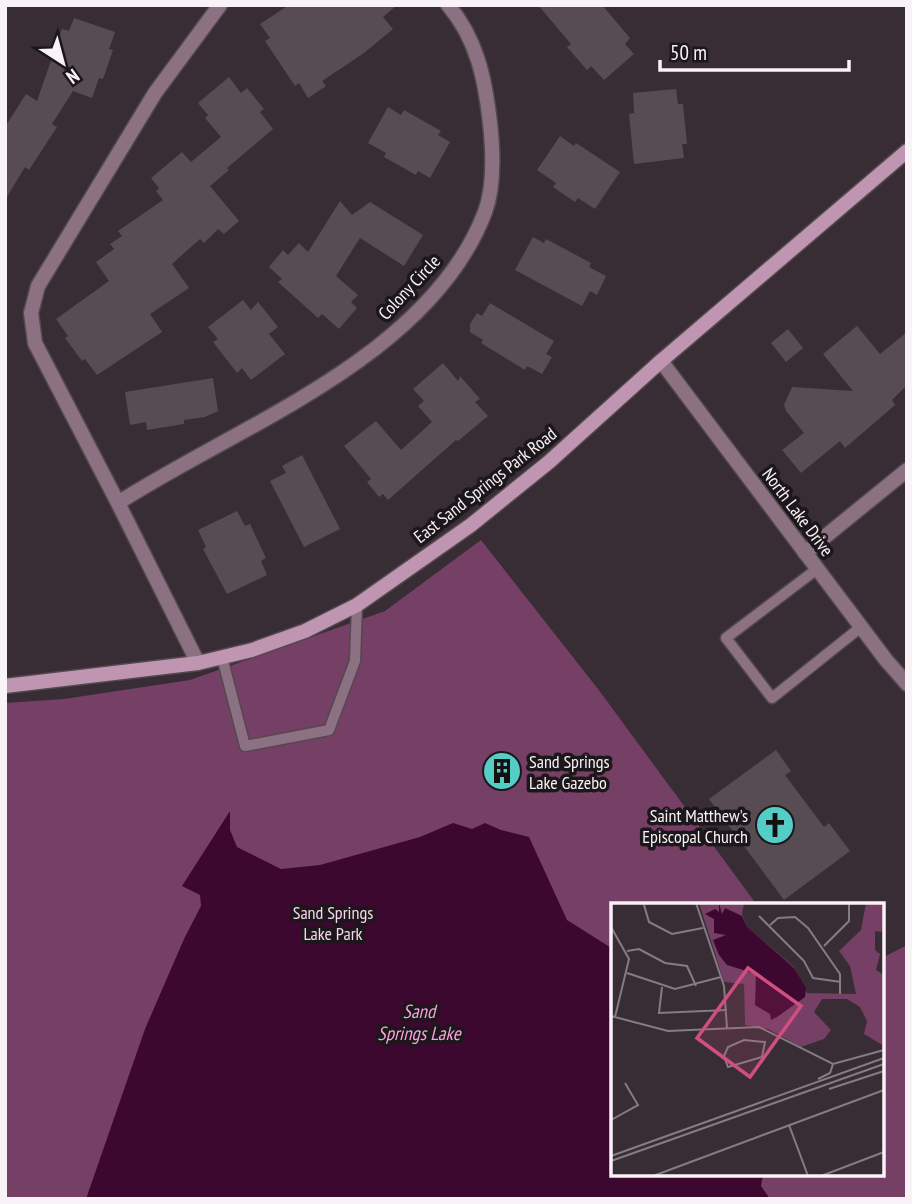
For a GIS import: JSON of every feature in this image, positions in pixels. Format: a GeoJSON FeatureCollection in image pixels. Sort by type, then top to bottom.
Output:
{"type":"FeatureCollection","features":[{"type":"Feature","properties":{"kind":"street"},"geometry":{"type":"LineString","coordinates":[[198,663],[35,343],[31,313],[38,286],[155,93],[220,5]]}},
{"type":"Feature","properties":{"kind":"street","name":"Colony Circle"},"geometry":{"type":"LineString","coordinates":[[118,503],[157,478],[300,400],[364,357],[408,321],[464,254],[486,211],[493,147],[487,91],[479,57],[464,23],[449,5]]}},
{"type":"Feature","properties":{"kind":"street","name":"East Sand Springs Park Road"},"geometry":{"type":"LineString","coordinates":[[5,686],[198,663],[251,650],[305,631],[357,605],[471,525],[549,462],[661,360],[907,151]]}},
{"type":"Feature","properties":{"kind":"street","name":"North Lake Drive"},"geometry":{"type":"LineString","coordinates":[[661,360],[861,627],[907,684]]}},
{"type":"Feature","properties":{"kind":"street"},"geometry":{"type":"LineString","coordinates":[[805,553],[907,470]]}},
{"type":"Feature","properties":{"kind":"lane"},"geometry":{"type":"LineString","coordinates":[[817,569],[726,638],[772,698],[861,627]]}},
{"type":"Feature","properties":{"kind":"lane"},"geometry":{"type":"LineString","coordinates":[[222,657],[245,746],[329,730],[355,661],[357,605]]}},
{"type":"Feature","properties":{"kind":"green space","name":"Sand Springs Lake Park"},"geometry":{"type":"Polygon","coordinates":[[[481,540],[598,689],[756,903],[611,903],[611,1176],[884,1176],[884,957],[907,945],[907,1199],[5,1199],[5,703],[64,699],[190,680],[385,611],[481,540]]]}},
{"type":"Feature","properties":{"kind":"water","name":"Sand Springs Lake"},"geometry":{"type":"Polygon","coordinates":[[[230,811],[230,830],[237,847],[281,869],[320,865],[420,837],[453,823],[472,829],[485,823],[529,837],[567,920],[611,948],[611,1176],[763,1176],[761,1186],[770,1199],[86,1199],[145,1029],[201,906],[200,895],[182,886],[230,811]]]}},
{"type":"Feature","properties":{"kind":"building"},"geometry":{"type":"Polygon","coordinates":[[[289,5],[397,5],[383,17],[393,29],[364,53],[322,81],[326,86],[308,98],[299,83],[295,86],[265,41],[270,38],[260,24],[289,5]]]}},
{"type":"Feature","properties":{"kind":"building"},"geometry":{"type":"Polygon","coordinates":[[[538,5],[602,5],[630,38],[625,44],[634,54],[604,80],[591,66],[587,70],[567,47],[571,44],[538,5]]]}},
{"type":"Feature","properties":{"kind":"building"},"geometry":{"type":"Polygon","coordinates":[[[74,18],[115,32],[109,49],[113,50],[103,79],[99,78],[92,98],[73,91],[52,124],[57,127],[29,170],[25,167],[5,200],[5,127],[26,94],[37,101],[62,29],[69,31],[74,18]]]}},
{"type":"Feature","properties":{"kind":"building"},"geometry":{"type":"Polygon","coordinates":[[[229,77],[241,93],[247,88],[264,109],[260,112],[273,129],[210,186],[239,221],[224,234],[218,229],[204,243],[200,239],[172,264],[189,288],[150,314],[162,332],[97,375],[85,359],[82,361],[65,338],[68,336],[56,319],[109,281],[96,262],[114,249],[110,244],[122,236],[118,231],[163,200],[156,191],[159,188],[151,178],[182,152],[191,162],[221,137],[205,118],[208,115],[198,103],[229,77]]]}},
{"type":"Feature","properties":{"kind":"building"},"geometry":{"type":"Polygon","coordinates":[[[676,89],[678,104],[683,104],[687,144],[682,144],[684,158],[634,164],[629,114],[634,113],[633,93],[676,89]]]}},
{"type":"Feature","properties":{"kind":"building"},"geometry":{"type":"Polygon","coordinates":[[[388,107],[401,115],[404,110],[441,131],[438,135],[450,142],[430,178],[418,171],[416,175],[384,157],[386,153],[368,143],[388,107]]]}},
{"type":"Feature","properties":{"kind":"building"},"geometry":{"type":"Polygon","coordinates":[[[560,136],[574,146],[576,143],[620,172],[595,209],[578,198],[575,202],[553,187],[556,183],[537,170],[560,136]]]}},
{"type":"Feature","properties":{"kind":"building"},"geometry":{"type":"Polygon","coordinates":[[[340,201],[352,215],[370,202],[423,235],[404,266],[360,238],[336,276],[358,295],[351,302],[357,308],[339,329],[322,314],[318,318],[278,282],[282,279],[269,267],[283,250],[288,255],[299,243],[308,252],[340,201]]]}},
{"type":"Feature","properties":{"kind":"building"},"geometry":{"type":"Polygon","coordinates":[[[533,237],[544,243],[546,239],[591,263],[589,267],[606,276],[597,295],[590,291],[582,306],[515,270],[533,237]]]}},
{"type":"Feature","properties":{"kind":"building"},"geometry":{"type":"Polygon","coordinates":[[[243,300],[251,310],[258,302],[278,327],[269,334],[285,354],[251,380],[242,368],[237,373],[213,342],[218,339],[208,327],[243,300]]]}},
{"type":"Feature","properties":{"kind":"building"},"geometry":{"type":"Polygon","coordinates":[[[490,303],[554,341],[546,354],[552,357],[542,374],[527,366],[525,370],[481,343],[483,340],[470,332],[470,324],[477,313],[482,316],[490,303]]]}},
{"type":"Feature","properties":{"kind":"building"},"geometry":{"type":"Polygon","coordinates":[[[857,326],[880,354],[907,332],[907,385],[892,400],[895,405],[845,448],[840,441],[801,473],[782,450],[804,433],[784,405],[792,387],[853,391],[823,354],[857,326]]]}},
{"type":"Feature","properties":{"kind":"building"},"geometry":{"type":"Polygon","coordinates":[[[788,329],[803,348],[786,362],[771,343],[788,329]]]}},
{"type":"Feature","properties":{"kind":"building"},"geometry":{"type":"Polygon","coordinates":[[[443,363],[458,381],[460,376],[480,399],[475,402],[488,416],[456,440],[388,500],[383,494],[379,497],[367,482],[371,479],[344,446],[376,421],[401,450],[432,422],[418,406],[424,401],[413,389],[443,363]]]}},
{"type":"Feature","properties":{"kind":"building"},"geometry":{"type":"Polygon","coordinates":[[[213,378],[218,411],[205,417],[184,420],[184,424],[147,430],[146,422],[130,425],[125,392],[213,378]]]}},
{"type":"Feature","properties":{"kind":"building"},"geometry":{"type":"Polygon","coordinates":[[[302,455],[340,529],[304,547],[270,481],[286,473],[282,466],[302,455]]]}},
{"type":"Feature","properties":{"kind":"building"},"geometry":{"type":"Polygon","coordinates":[[[237,511],[245,526],[250,524],[266,558],[261,561],[267,575],[227,594],[203,549],[206,547],[198,530],[237,511]]]}},
{"type":"Feature","properties":{"kind":"building","name":"Saint Matthew's Episcopal Church"},"geometry":{"type":"Polygon","coordinates":[[[776,750],[791,771],[785,775],[824,827],[829,823],[850,851],[784,900],[709,799],[776,750]]]}},
{"type":"Feature","properties":{"kind":"building","name":"Sand Springs Lake Gazebo"},"geometry":{"type":"Polygon","coordinates":[[[501,753],[513,759],[519,771],[513,783],[501,789],[489,783],[483,771],[489,759],[501,753]]]}},
{"type":"Feature","properties":{"kind":"place","name":"Sand Springs Lake Gazebo"},"geometry":{"type":"Point","coordinates":[502,771]}},
{"type":"Feature","properties":{"kind":"place","name":"Saint Matthew's Episcopal Church"},"geometry":{"type":"Point","coordinates":[775,825]}}]}
